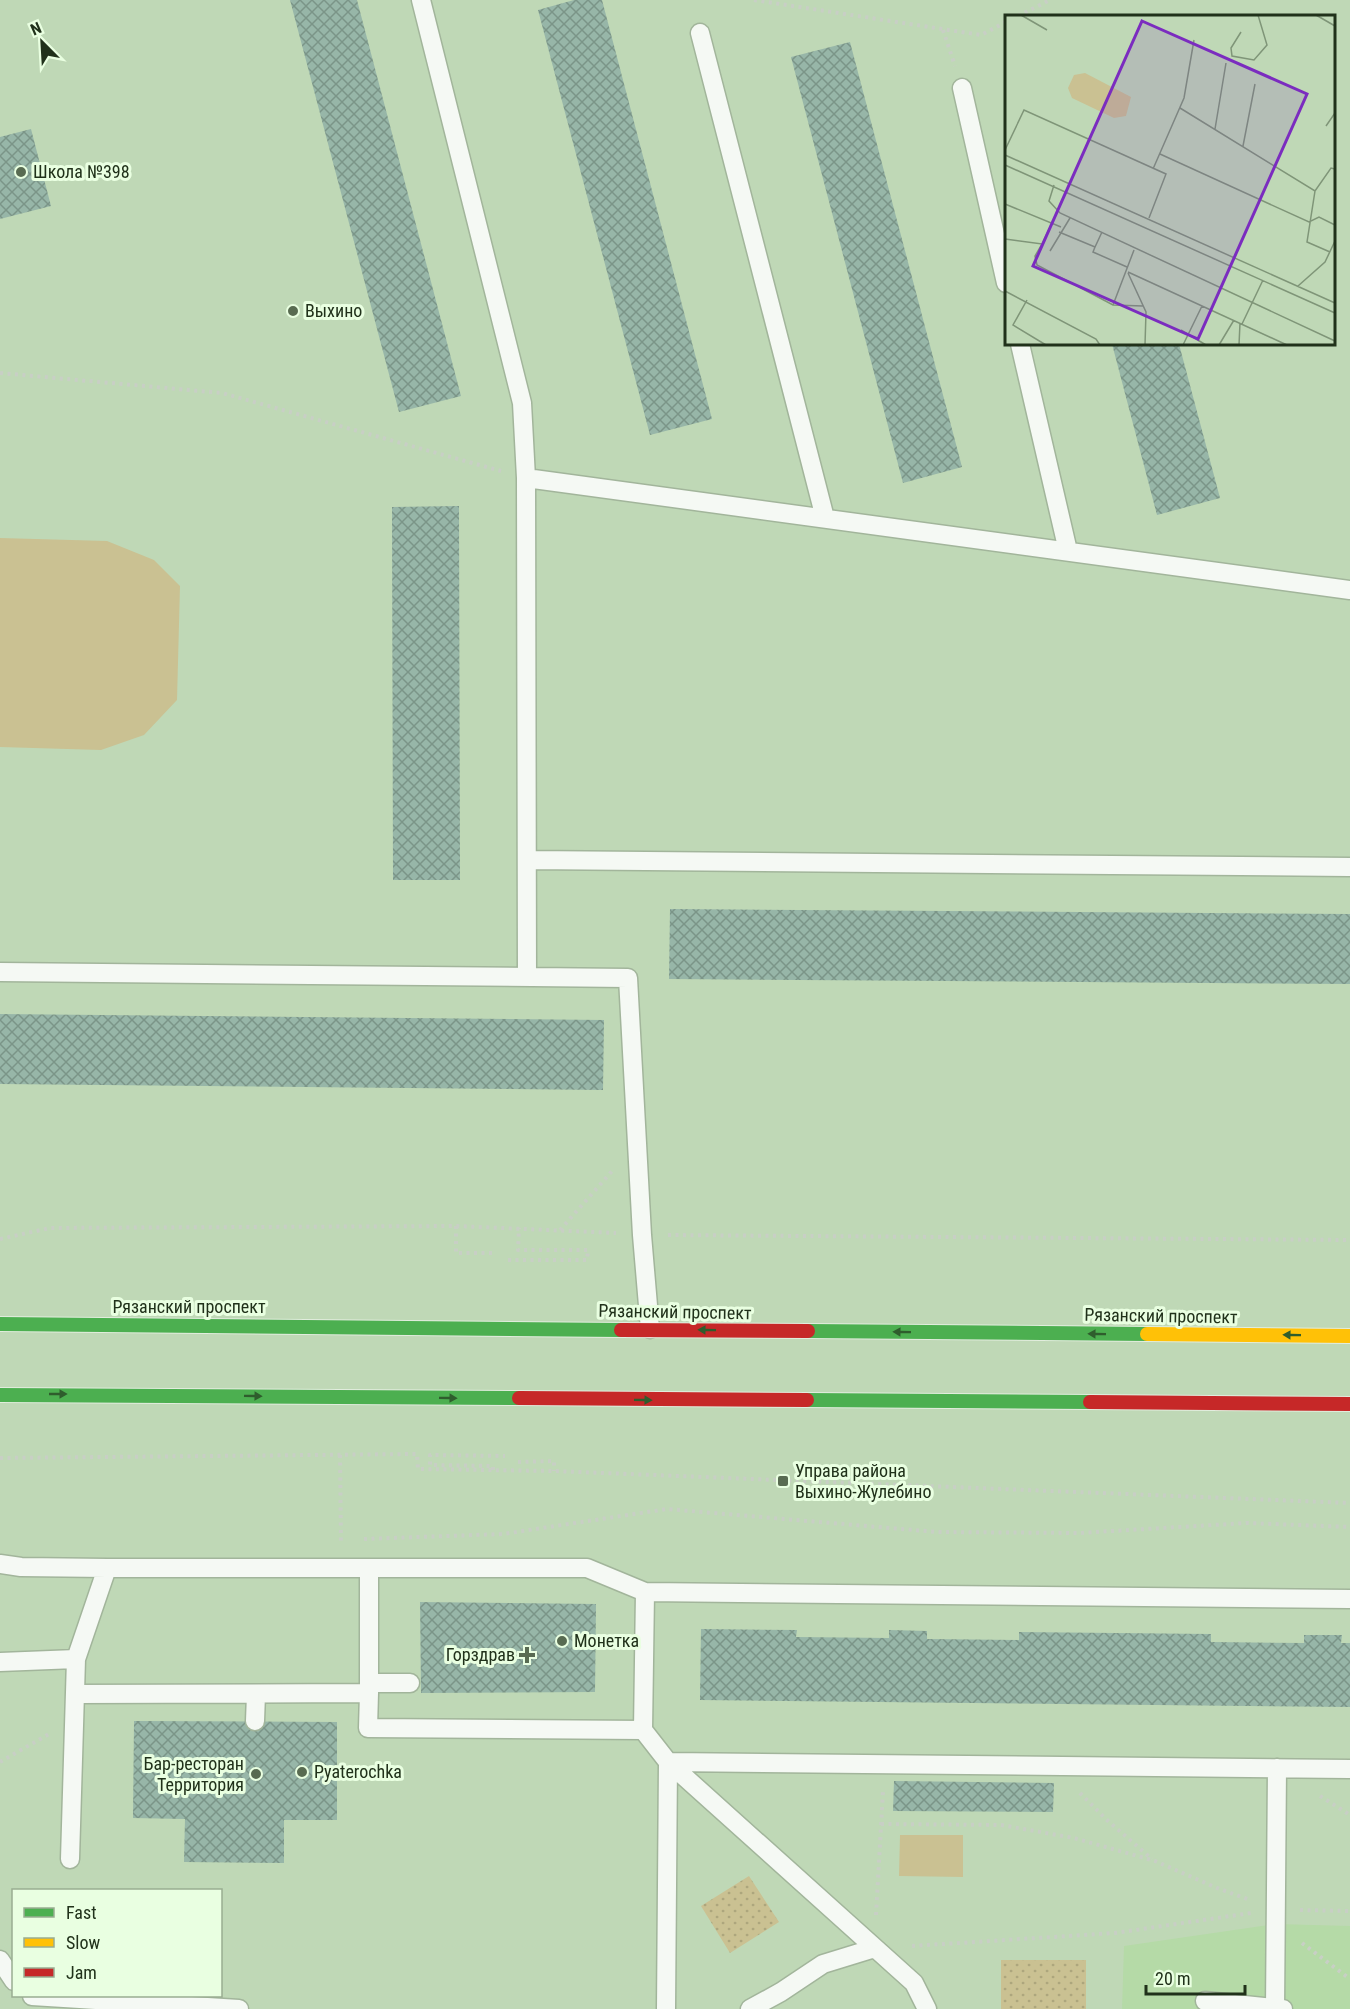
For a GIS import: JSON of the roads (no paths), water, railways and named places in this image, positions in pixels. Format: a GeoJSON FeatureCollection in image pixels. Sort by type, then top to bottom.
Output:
{"type":"FeatureCollection","features":[{"type":"Feature","properties":{"kind":"main road","name":"Рязанский проспект"},"geometry":{"type":"LineString","coordinates":[[0,1324],[1350,1336]]}},
{"type":"Feature","properties":{"kind":"main road"},"geometry":{"type":"LineString","coordinates":[[0,1395],[1350,1404]]}},
{"type":"Feature","properties":{"kind":"lane"},"geometry":{"type":"LineString","coordinates":[[421,0],[522,403],[526,478],[527,977]]}},
{"type":"Feature","properties":{"kind":"lane"},"geometry":{"type":"LineString","coordinates":[[700,33],[825,518]]}},
{"type":"Feature","properties":{"kind":"lane"},"geometry":{"type":"LineString","coordinates":[[962,88],[1005,279]]}},
{"type":"Feature","properties":{"kind":"lane"},"geometry":{"type":"LineString","coordinates":[[1020,345],[1068,551]]}},
{"type":"Feature","properties":{"kind":"lane"},"geometry":{"type":"LineString","coordinates":[[526,478],[1350,590]]}},
{"type":"Feature","properties":{"kind":"lane"},"geometry":{"type":"LineString","coordinates":[[528,860],[1350,867]]}},
{"type":"Feature","properties":{"kind":"lane"},"geometry":{"type":"LineString","coordinates":[[0,972],[628,978],[642,1234],[650,1329]]}},
{"type":"Feature","properties":{"kind":"lane"},"geometry":{"type":"LineString","coordinates":[[0,1564],[21,1567],[107,1568],[587,1568],[645,1592],[1350,1599]]}},
{"type":"Feature","properties":{"kind":"lane"},"geometry":{"type":"LineString","coordinates":[[70,1859],[76,1659],[107,1568]]}},
{"type":"Feature","properties":{"kind":"lane"},"geometry":{"type":"LineString","coordinates":[[369,1568],[368,1728],[643,1730]]}},
{"type":"Feature","properties":{"kind":"lane"},"geometry":{"type":"LineString","coordinates":[[645,1592],[643,1730],[668,1762],[914,1983],[927,2009]]}},
{"type":"Feature","properties":{"kind":"lane"},"geometry":{"type":"LineString","coordinates":[[0,1662],[76,1659]]}},
{"type":"Feature","properties":{"kind":"lane"},"geometry":{"type":"LineString","coordinates":[[75,1694],[256,1694],[369,1688],[410,1683]]}},
{"type":"Feature","properties":{"kind":"lane"},"geometry":{"type":"LineString","coordinates":[[255,1721],[256,1694]]}},
{"type":"Feature","properties":{"kind":"lane"},"geometry":{"type":"LineString","coordinates":[[668,1762],[1350,1769]]}},
{"type":"Feature","properties":{"kind":"lane"},"geometry":{"type":"LineString","coordinates":[[666,2009],[668,1762]]}},
{"type":"Feature","properties":{"kind":"lane"},"geometry":{"type":"LineString","coordinates":[[1205,2001],[1278,2009],[1277,1768]]}},
{"type":"Feature","properties":{"kind":"lane"},"geometry":{"type":"LineString","coordinates":[[750,2009],[823,1964],[875,1948]]}},
{"type":"Feature","properties":{"kind":"lane"},"geometry":{"type":"LineString","coordinates":[[0,1960],[12,1978]]}},
{"type":"Feature","properties":{"kind":"lane"},"geometry":{"type":"LineString","coordinates":[[62,1997],[239,2009]]}},
{"type":"Feature","properties":{"kind":"place","name":"Школа №398"},"geometry":{"type":"Point","coordinates":[21,172]}},
{"type":"Feature","properties":{"kind":"place","name":"Выхино"},"geometry":{"type":"Point","coordinates":[293,311]}},
{"type":"Feature","properties":{"kind":"place","name":"Управа района Выхино-Жулебино"},"geometry":{"type":"Point","coordinates":[783,1481]}},
{"type":"Feature","properties":{"kind":"place","name":"Монетка"},"geometry":{"type":"Point","coordinates":[562,1641]}},
{"type":"Feature","properties":{"kind":"place","name":"Горздрав"},"geometry":{"type":"Point","coordinates":[527,1655]}},
{"type":"Feature","properties":{"kind":"place","name":"Pyaterochka"},"geometry":{"type":"Point","coordinates":[302,1772]}},
{"type":"Feature","properties":{"kind":"place","name":"Бар-ресторан Территория"},"geometry":{"type":"Point","coordinates":[256,1774]}}]}
